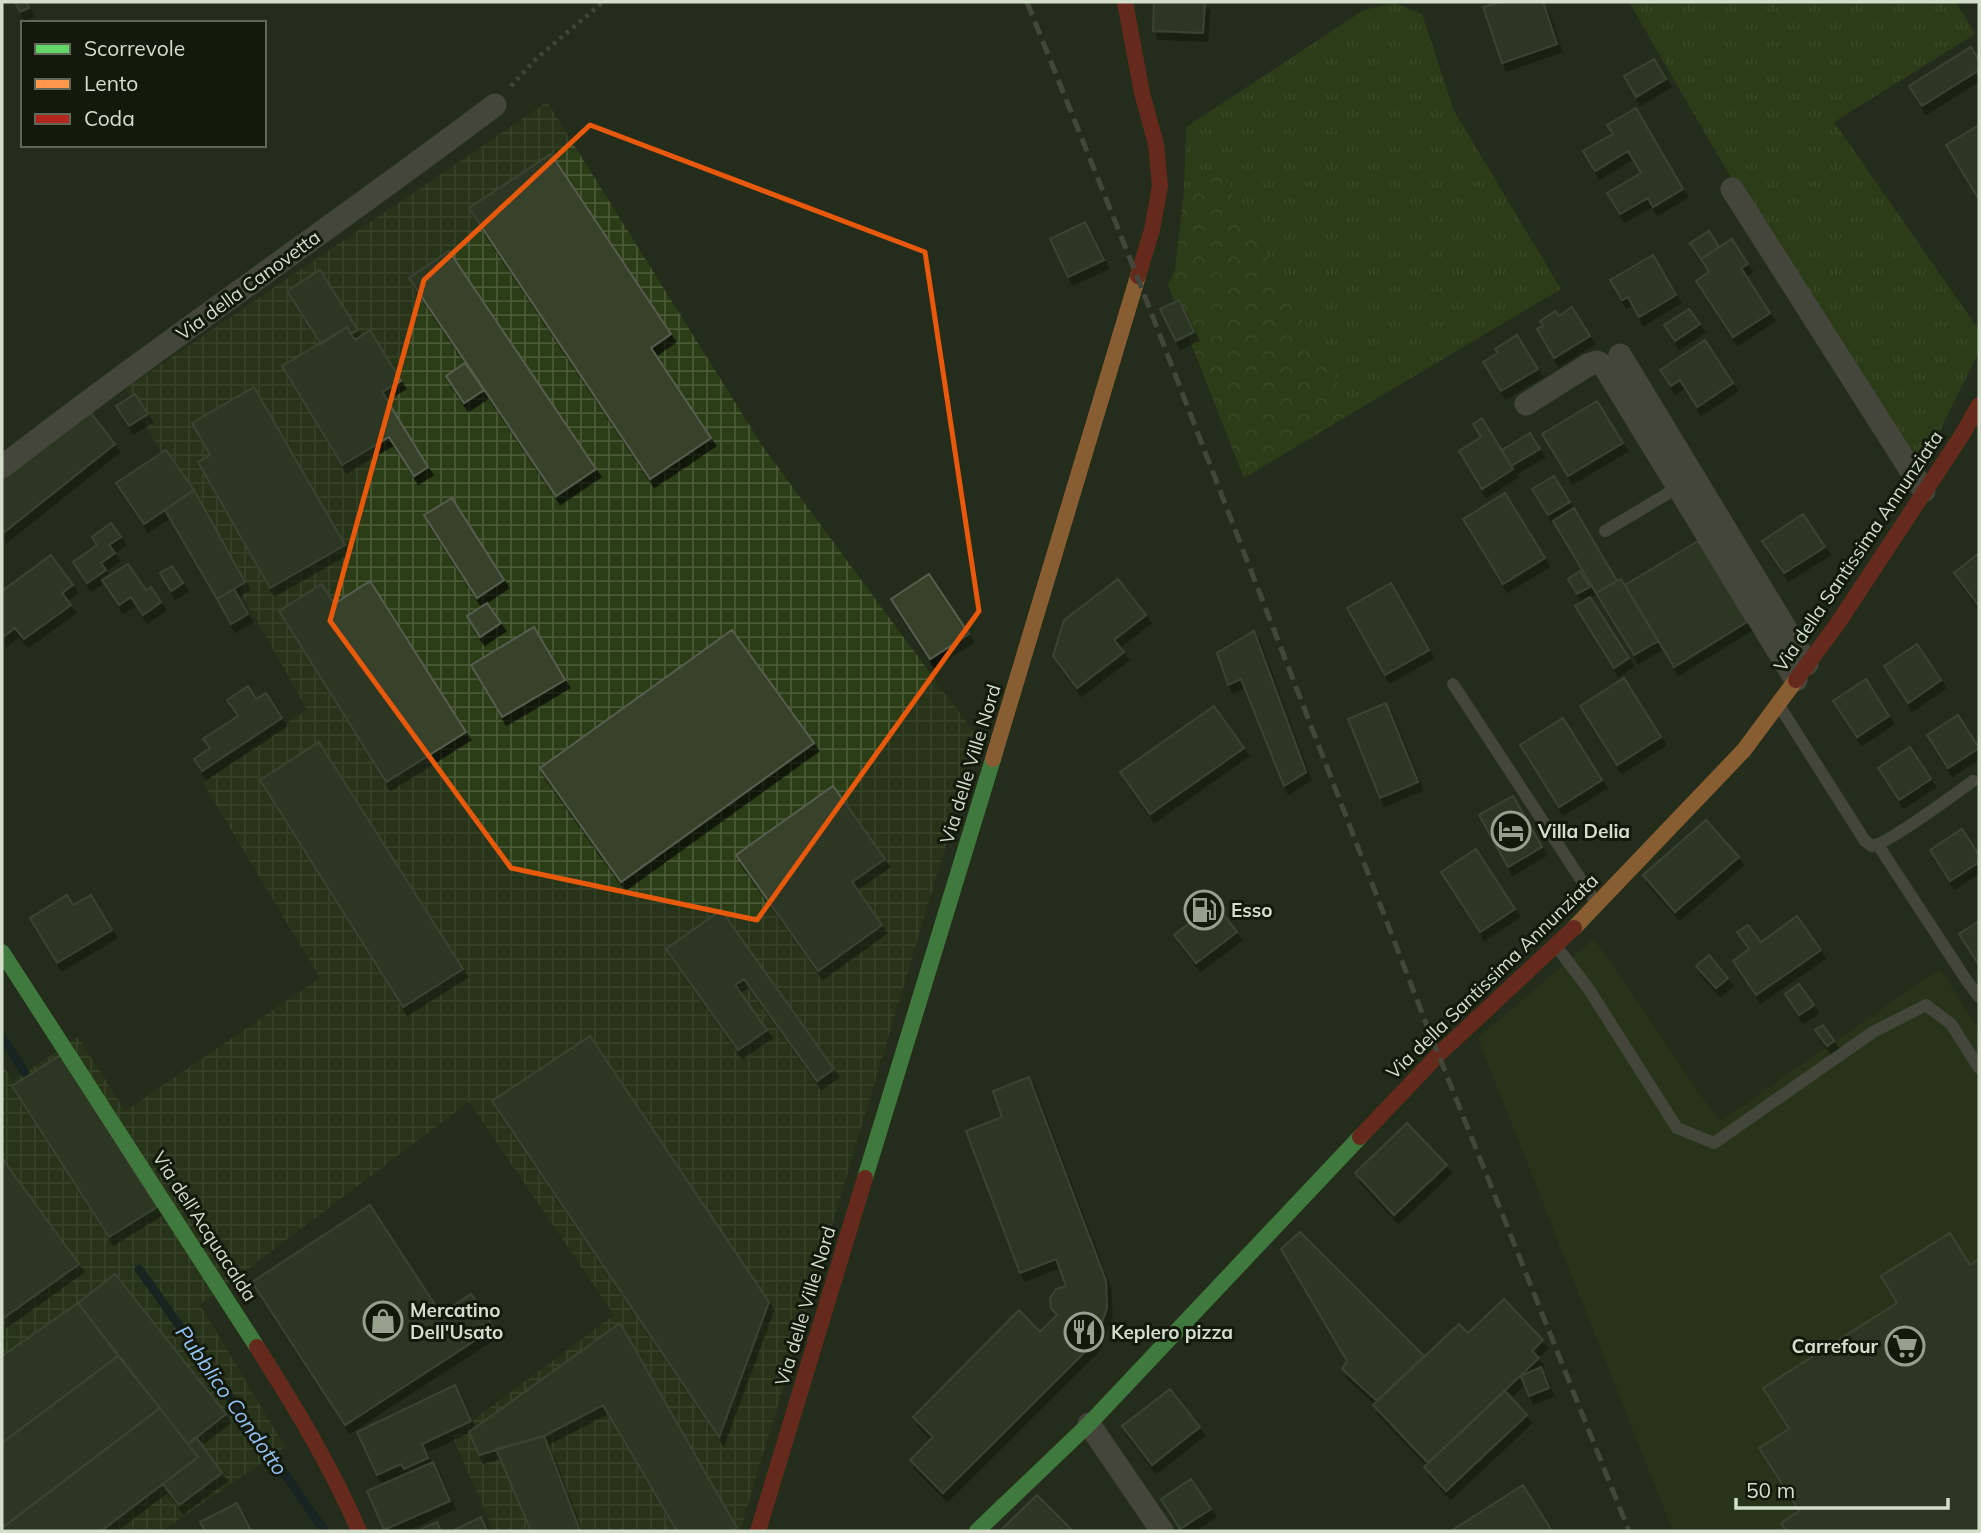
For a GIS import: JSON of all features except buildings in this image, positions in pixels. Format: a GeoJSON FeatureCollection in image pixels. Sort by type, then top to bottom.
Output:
{"type":"FeatureCollection","features":[{"type":"Feature","properties":{"kind":"street","name":"Via delle Ville Nord"},"geometry":{"type":"LineString","coordinates":[[758,1531],[1152,230],[1160,186],[1156,144],[1142,93],[1125,2]]}},
{"type":"Feature","properties":{"kind":"street","name":"Via della Canovetta"},"geometry":{"type":"LineString","coordinates":[[2,467],[77,409],[495,105]]}},
{"type":"Feature","properties":{"kind":"street"},"geometry":{"type":"LineString","coordinates":[[1732,189],[1924,491]]}},
{"type":"Feature","properties":{"kind":"street"},"geometry":{"type":"LineString","coordinates":[[1620,355],[1802,672]]}},
{"type":"Feature","properties":{"kind":"street"},"geometry":{"type":"LineString","coordinates":[[1527,404],[1588,365],[1597,362],[1604,366],[1677,488],[1802,672]]}},
{"type":"Feature","properties":{"kind":"street","name":"Via della Santissima Annunziata"},"geometry":{"type":"LineString","coordinates":[[977,1531],[1090,1424],[1439,1054],[1556,946],[1744,750],[1838,623],[1924,491],[1966,439],[1979,405]]}},
{"type":"Feature","properties":{"kind":"street","name":"Via dell'Acquacalda"},"geometry":{"type":"LineString","coordinates":[[2,952],[183,1229],[310,1433],[359,1531]]}},
{"type":"Feature","properties":{"kind":"street"},"geometry":{"type":"LineString","coordinates":[[1090,1424],[1162,1531]]}},
{"type":"Feature","properties":{"kind":"lane"},"geometry":{"type":"LineString","coordinates":[[1605,531],[1677,488]]}},
{"type":"Feature","properties":{"kind":"lane"},"geometry":{"type":"LineString","coordinates":[[1453,684],[1598,904]]}},
{"type":"Feature","properties":{"kind":"lane"},"geometry":{"type":"LineString","coordinates":[[1778,704],[1865,841],[1871,846],[1878,845],[1973,781]]}},
{"type":"Feature","properties":{"kind":"lane"},"geometry":{"type":"LineString","coordinates":[[1878,845],[1979,997]]}},
{"type":"Feature","properties":{"kind":"lane"},"geometry":{"type":"LineString","coordinates":[[1556,946],[1588,988],[1677,1128],[1714,1143],[1873,1032],[1926,1005],[1951,1024],[1979,1068]]}},
{"type":"Feature","properties":{"kind":"path"},"geometry":{"type":"LineString","coordinates":[[495,105],[536,59],[603,2]]}},
{"type":"Feature","properties":{"kind":"highlighted area"},"geometry":{"type":"Polygon","coordinates":[[[590,125],[925,252],[979,611],[757,920],[511,868],[330,621],[424,280],[590,125]]]}},
{"type":"Feature","properties":{"kind":"shaded area"},"geometry":{"type":"Polygon","coordinates":[[[547,102],[763,447],[978,738],[740,1531],[494,1531],[452,1436],[614,1315],[469,1102],[200,1305],[285,1447],[162,1531],[2,1531],[2,1064],[13,1081],[78,1037],[125,1111],[320,978],[203,783],[307,709],[125,389],[547,102]]]}},
{"type":"Feature","properties":{"kind":"shaded area"},"geometry":{"type":"Polygon","coordinates":[[[1594,939],[1719,1122],[1940,969],[1979,1030],[1979,1531],[1673,1531],[1478,1038],[1594,939]]]}},
{"type":"Feature","properties":{"kind":"green space"},"geometry":{"type":"Polygon","coordinates":[[[1629,2],[1956,2],[1975,34],[1834,122],[1979,330],[1979,352],[1922,467],[1727,171],[1629,2]]]}},
{"type":"Feature","properties":{"kind":"green space"},"geometry":{"type":"Polygon","coordinates":[[[1395,3],[1422,14],[1454,111],[1561,289],[1354,412],[1218,167],[1184,192],[1186,127],[1364,10],[1395,3]]]}},
{"type":"Feature","properties":{"kind":"green space"},"geometry":{"type":"Polygon","coordinates":[[[1218,167],[1354,412],[1244,478],[1168,285],[1175,270],[1184,192],[1218,167]]]}},
{"type":"Feature","properties":{"kind":"waterway","name":"Pubblico Condotto"},"geometry":{"type":"LineString","coordinates":[[2,1037],[25,1073]]}},
{"type":"Feature","properties":{"kind":"waterway","name":"Pubblico Condotto"},"geometry":{"type":"LineString","coordinates":[[139,1269],[325,1531]]}},
{"type":"Feature","properties":{"kind":"railway"},"geometry":{"type":"LineString","coordinates":[[1027,2],[1137,276],[1431,1036],[1629,1531]]}},
{"type":"Feature","properties":{"kind":"traffic: fast"},"geometry":{"type":"LineString","coordinates":[[865,1178],[993,759]]}},
{"type":"Feature","properties":{"kind":"traffic: fast"},"geometry":{"type":"LineString","coordinates":[[2,952],[257,1347]]}},
{"type":"Feature","properties":{"kind":"traffic: fast"},"geometry":{"type":"LineString","coordinates":[[977,1531],[1089,1424],[1360,1137]]}},
{"type":"Feature","properties":{"kind":"traffic: slow"},"geometry":{"type":"LineString","coordinates":[[993,759],[1138,276]]}},
{"type":"Feature","properties":{"kind":"traffic: slow"},"geometry":{"type":"LineString","coordinates":[[1574,928],[1744,750],[1796,680]]}},
{"type":"Feature","properties":{"kind":"traffic: jam"},"geometry":{"type":"LineString","coordinates":[[1125,2],[1142,93],[1156,144],[1160,186],[1152,230],[1138,276]]}},
{"type":"Feature","properties":{"kind":"traffic: jam"},"geometry":{"type":"LineString","coordinates":[[1796,680],[1838,623],[1979,405]]}},
{"type":"Feature","properties":{"kind":"traffic: jam"},"geometry":{"type":"LineString","coordinates":[[1360,1137],[1439,1054],[1574,928]]}},
{"type":"Feature","properties":{"kind":"traffic: jam"},"geometry":{"type":"LineString","coordinates":[[758,1531],[865,1178]]}},
{"type":"Feature","properties":{"kind":"traffic: jam"},"geometry":{"type":"LineString","coordinates":[[257,1347],[312,1437],[359,1531]]}},
{"type":"Feature","properties":{"kind":"place","name":"Villa Delia"},"geometry":{"type":"Point","coordinates":[1511,831]}},
{"type":"Feature","properties":{"kind":"place","name":"Esso"},"geometry":{"type":"Point","coordinates":[1204,910]}},
{"type":"Feature","properties":{"kind":"place","name":"Mercatino Dell'Usato"},"geometry":{"type":"Point","coordinates":[383,1321]}},
{"type":"Feature","properties":{"kind":"place","name":"Keplero pizza"},"geometry":{"type":"Point","coordinates":[1084,1332]}},
{"type":"Feature","properties":{"kind":"place","name":"Carrefour"},"geometry":{"type":"Point","coordinates":[1905,1346]}}]}
